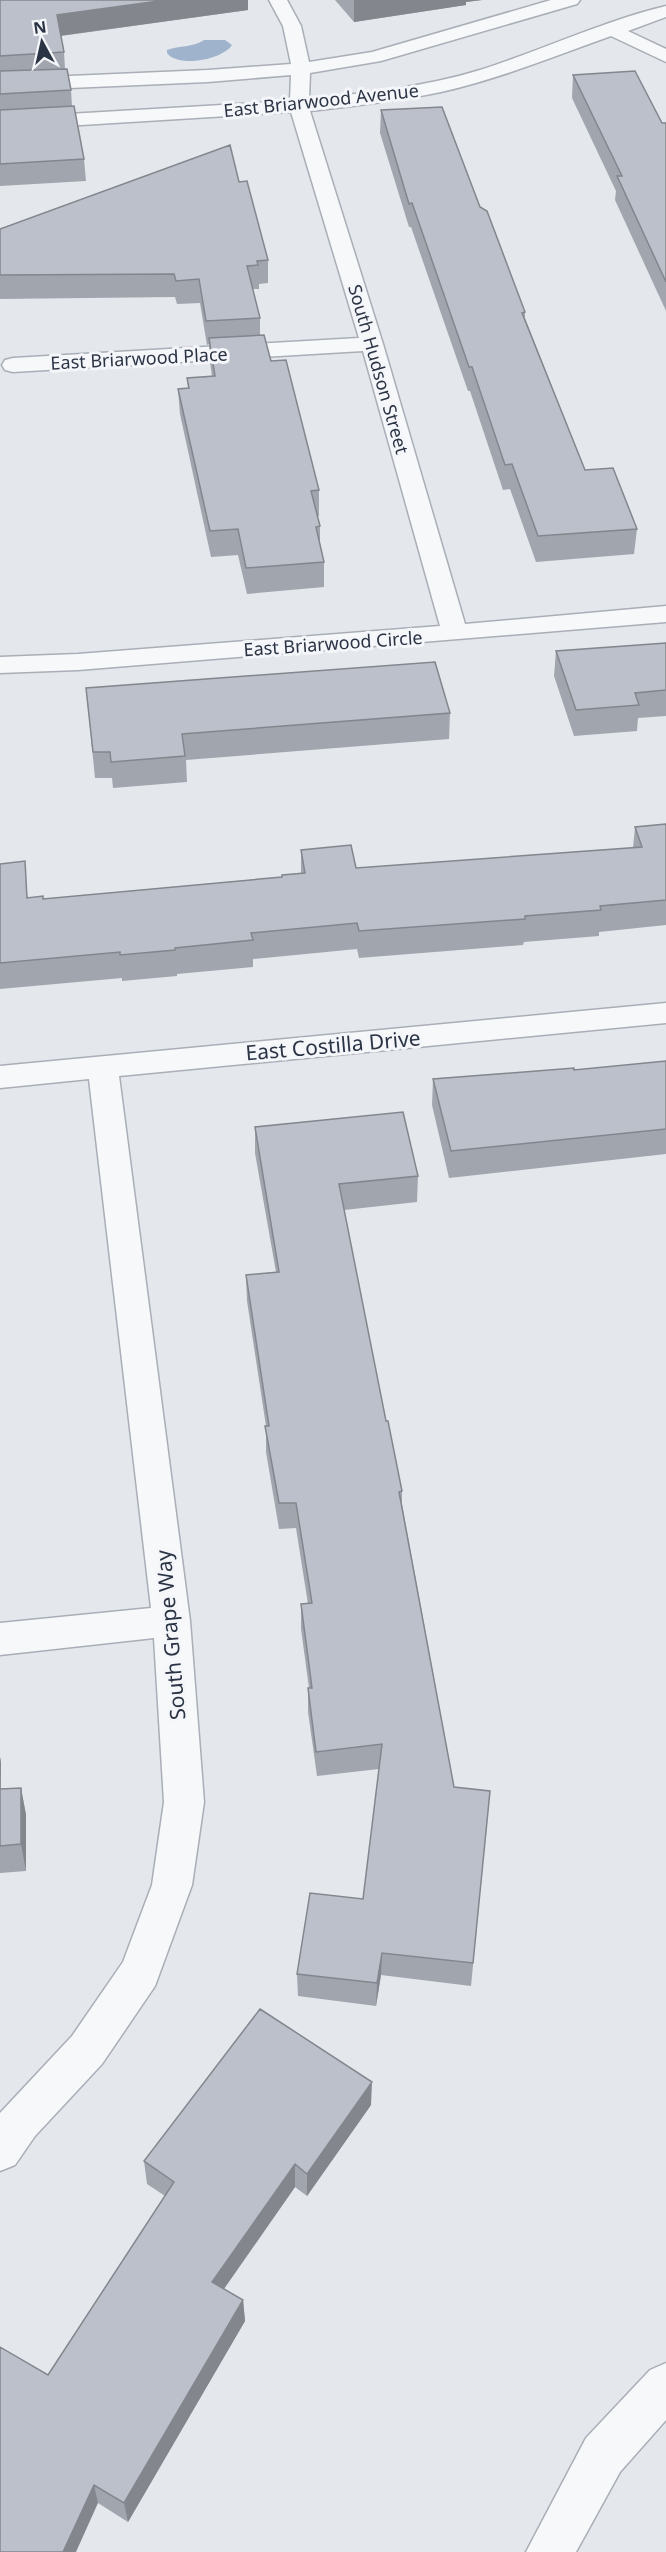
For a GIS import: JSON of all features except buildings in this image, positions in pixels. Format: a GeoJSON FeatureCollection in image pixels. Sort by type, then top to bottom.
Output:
{"type":"FeatureCollection","features":[{"type":"Feature","properties":{"kind":"street"},"geometry":{"type":"LineString","coordinates":[[278,0],[293,22],[302,69],[299,106]]}},
{"type":"Feature","properties":{"kind":"street"},"geometry":{"type":"LineString","coordinates":[[0,86],[302,69],[374,57],[571,0]]}},
{"type":"Feature","properties":{"kind":"street","name":"East Briarwood Avenue"},"geometry":{"type":"LineString","coordinates":[[0,124],[299,106],[383,97],[441,86],[486,74],[666,11]]}},
{"type":"Feature","properties":{"kind":"street"},"geometry":{"type":"LineString","coordinates":[[610,29],[666,56]]}},
{"type":"Feature","properties":{"kind":"street","name":"South Hudson Street"},"geometry":{"type":"LineString","coordinates":[[299,106],[372,344],[455,633]]}},
{"type":"Feature","properties":{"kind":"street","name":"East Briarwood Place"},"geometry":{"type":"LineString","coordinates":[[13,365],[372,344]]}},
{"type":"Feature","properties":{"kind":"street","name":"East Briarwood Circle"},"geometry":{"type":"LineString","coordinates":[[0,665],[78,662],[666,614]]}},
{"type":"Feature","properties":{"kind":"street","name":"East Costilla Drive"},"geometry":{"type":"LineString","coordinates":[[0,1077],[666,1013]]}},
{"type":"Feature","properties":{"kind":"street","name":"South Grape Way"},"geometry":{"type":"LineString","coordinates":[[0,2151],[20,2121],[87,2050],[140,1972],[172,1885],[184,1802],[171,1621],[102,1067]]}},
{"type":"Feature","properties":{"kind":"street"},"geometry":{"type":"LineString","coordinates":[[0,1639],[171,1621]]}},
{"type":"Feature","properties":{"kind":"street"},"geometry":{"type":"LineString","coordinates":[[550,2552],[603,2455],[666,2386]]}},
{"type":"Feature","properties":{"kind":"water"},"geometry":{"type":"Polygon","coordinates":[[[204,40],[225,40],[232,45],[219,55],[200,60],[180,60],[167,53],[167,50],[204,40]]]}}]}
